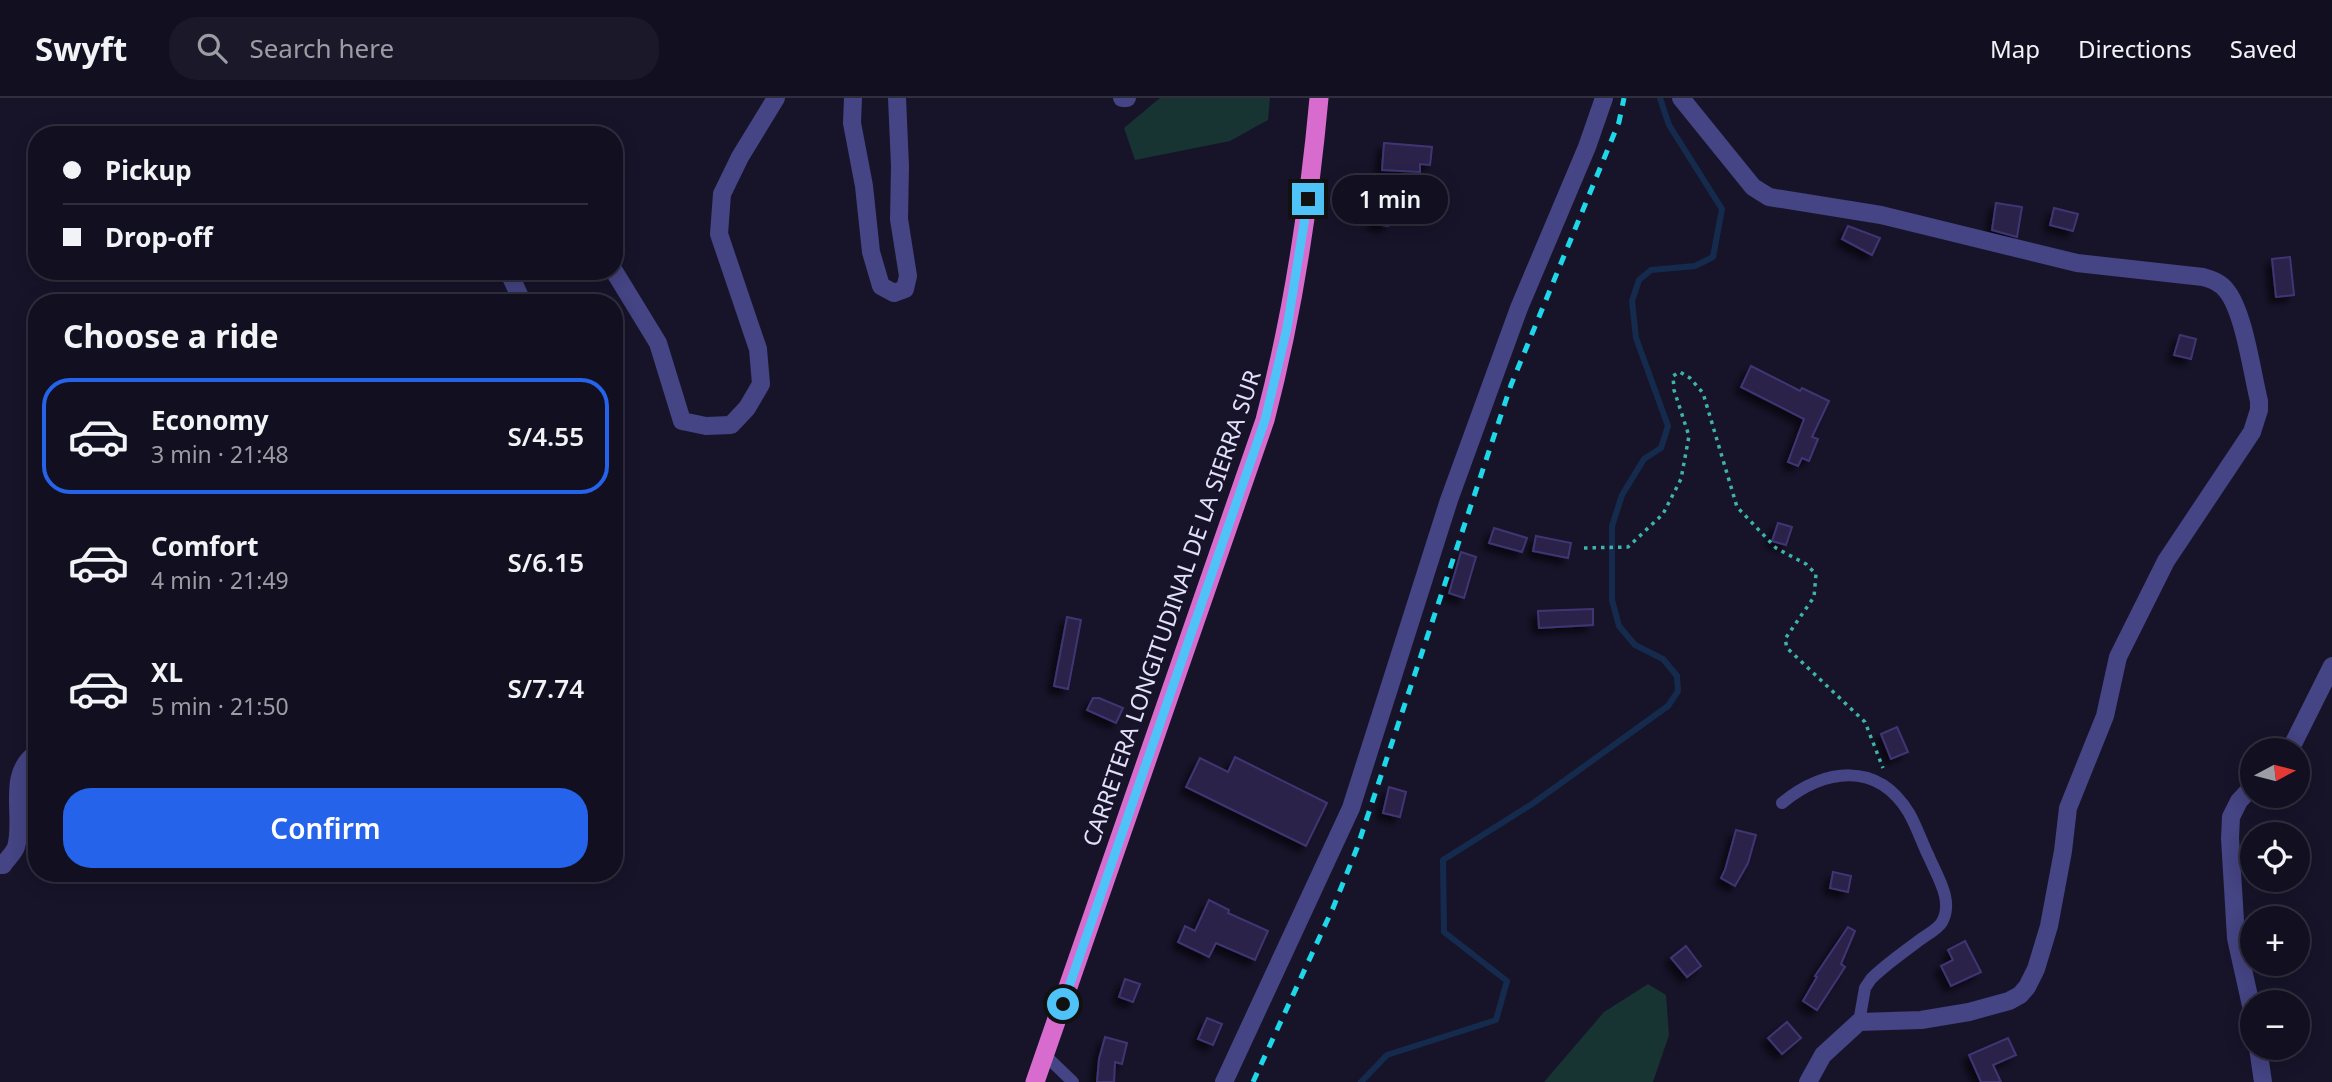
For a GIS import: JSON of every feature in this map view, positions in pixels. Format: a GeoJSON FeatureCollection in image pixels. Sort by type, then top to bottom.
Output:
{"type":"FeatureCollection","features":[{"type":"Feature","properties":{"kind":"highway","name":"CARRETERA LONGITUDINAL DE LA SIERRA SUR"},"geometry":{"type":"LineString","coordinates":[[1035,1082],[1265,420],[1287,328],[1301,251],[1319,98]]}},
{"type":"Feature","properties":{"kind":"street"},"geometry":{"type":"LineString","coordinates":[[620,280],[658,343],[682,421],[706,426],[731,425],[747,408],[761,384],[758,349],[719,234],[722,194],[740,157],[776,98]]}},
{"type":"Feature","properties":{"kind":"street"},"geometry":{"type":"LineString","coordinates":[[853,98],[852,123],[871,252],[881,286],[894,293],[905,289],[908,276],[899,219],[897,98]]}},
{"type":"Feature","properties":{"kind":"street"},"geometry":{"type":"LineString","coordinates":[[1224,1082],[1351,808],[1454,488],[1519,308],[1587,147],[1604,98]]}},
{"type":"Feature","properties":{"kind":"street"},"geometry":{"type":"LineString","coordinates":[[1681,98],[1753,187],[1769,197],[1881,215],[2077,263],[2216,281],[2226,289],[2236,306],[2259,401],[2252,432],[2166,561],[2119,657],[2105,716],[2068,808],[2049,926],[2036,970],[2027,988],[2009,1001],[1969,1012],[1921,1020],[1859,1022],[1823,1055],[1808,1082]]}},
{"type":"Feature","properties":{"kind":"street"},"geometry":{"type":"LineString","coordinates":[[2296,738],[2332,666]]}},
{"type":"Feature","properties":{"kind":"street"},"geometry":{"type":"LineString","coordinates":[[0,865],[3,865],[16,849],[19,822],[17,782],[28,762]]}},
{"type":"Feature","properties":{"kind":"street"},"geometry":{"type":"LineString","coordinates":[[2240,800],[2231,817],[2230,838],[2236,938],[2248,990]]}},
{"type":"Feature","properties":{"kind":"street"},"geometry":{"type":"LineString","coordinates":[[2260,1060],[2263,1082]]}},
{"type":"Feature","properties":{"kind":"lane"},"geometry":{"type":"LineString","coordinates":[[1782,803],[1812,783],[1843,775],[1859,774],[1878,781],[1892,792],[1909,813],[1944,891],[1947,906],[1942,922],[1871,979],[1866,988],[1859,1022]]}},
{"type":"Feature","properties":{"kind":"lane"},"geometry":{"type":"LineString","coordinates":[[1045,1055],[1073,1082]]}},
{"type":"Feature","properties":{"kind":"path"},"geometry":{"type":"LineString","coordinates":[[1584,548],[1628,547],[1662,514],[1681,479],[1689,436],[1674,390],[1673,376],[1680,372],[1690,378],[1703,393],[1737,507],[1776,548],[1805,564],[1816,574],[1814,597],[1786,639],[1787,648],[1865,722],[1892,792]]}},
{"type":"Feature","properties":{"kind":"green space"},"geometry":{"type":"Polygon","coordinates":[[[1160,98],[1270,98],[1268,120],[1230,141],[1135,160],[1124,128],[1160,98]]]}},
{"type":"Feature","properties":{"kind":"green space"},"geometry":{"type":"Polygon","coordinates":[[[1648,984],[1666,995],[1669,1035],[1653,1082],[1544,1082],[1604,1012],[1648,984]]]}},
{"type":"Feature","properties":{"kind":"building"},"geometry":{"type":"Polygon","coordinates":[[[1384,143],[1432,147],[1430,165],[1420,164],[1420,172],[1382,170],[1384,143]]]}},
{"type":"Feature","properties":{"kind":"building"},"geometry":{"type":"Polygon","coordinates":[[[1996,203],[2022,207],[2017,237],[1992,230],[1996,203]]]}},
{"type":"Feature","properties":{"kind":"building"},"geometry":{"type":"Polygon","coordinates":[[[1377,205],[1392,207],[1388,226],[1374,224],[1377,205]]]}},
{"type":"Feature","properties":{"kind":"building"},"geometry":{"type":"Polygon","coordinates":[[[2054,208],[2078,214],[2073,231],[2050,225],[2054,208]]]}},
{"type":"Feature","properties":{"kind":"building"},"geometry":{"type":"Polygon","coordinates":[[[1848,226],[1880,238],[1872,255],[1842,239],[1848,226]]]}},
{"type":"Feature","properties":{"kind":"building"},"geometry":{"type":"Polygon","coordinates":[[[2290,257],[2294,295],[2276,297],[2272,259],[2290,257]]]}},
{"type":"Feature","properties":{"kind":"building"},"geometry":{"type":"Polygon","coordinates":[[[2180,335],[2196,339],[2191,359],[2174,355],[2180,335]]]}},
{"type":"Feature","properties":{"kind":"building"},"geometry":{"type":"Polygon","coordinates":[[[1751,366],[1800,391],[1802,388],[1829,401],[1812,437],[1818,439],[1809,461],[1802,458],[1798,466],[1788,462],[1804,419],[1741,387],[1751,366]]]}},
{"type":"Feature","properties":{"kind":"building"},"geometry":{"type":"Polygon","coordinates":[[[1778,523],[1792,527],[1786,545],[1772,541],[1778,523]]]}},
{"type":"Feature","properties":{"kind":"building"},"geometry":{"type":"Polygon","coordinates":[[[1494,528],[1527,538],[1522,552],[1489,543],[1494,528]]]}},
{"type":"Feature","properties":{"kind":"building"},"geometry":{"type":"Polygon","coordinates":[[[1536,536],[1571,543],[1568,558],[1533,551],[1536,536]]]}},
{"type":"Feature","properties":{"kind":"building"},"geometry":{"type":"Polygon","coordinates":[[[1461,552],[1476,557],[1464,598],[1449,593],[1461,552]]]}},
{"type":"Feature","properties":{"kind":"building"},"geometry":{"type":"Polygon","coordinates":[[[1593,609],[1593,625],[1539,628],[1538,611],[1593,609]]]}},
{"type":"Feature","properties":{"kind":"building"},"geometry":{"type":"Polygon","coordinates":[[[1067,617],[1081,620],[1068,689],[1054,686],[1067,617]]]}},
{"type":"Feature","properties":{"kind":"building"},"geometry":{"type":"Polygon","coordinates":[[[1093,698],[1123,708],[1116,723],[1087,710],[1093,698]]]}},
{"type":"Feature","properties":{"kind":"building"},"geometry":{"type":"Polygon","coordinates":[[[1897,727],[1908,752],[1891,759],[1881,734],[1897,727]]]}},
{"type":"Feature","properties":{"kind":"building"},"geometry":{"type":"Polygon","coordinates":[[[1235,757],[1327,803],[1306,846],[1186,787],[1200,758],[1228,772],[1235,757]]]}},
{"type":"Feature","properties":{"kind":"building"},"geometry":{"type":"Polygon","coordinates":[[[1389,787],[1406,792],[1400,817],[1383,813],[1389,787]]]}},
{"type":"Feature","properties":{"kind":"building"},"geometry":{"type":"Polygon","coordinates":[[[1736,830],[1756,835],[1748,863],[1735,886],[1721,878],[1736,830]]]}},
{"type":"Feature","properties":{"kind":"building"},"geometry":{"type":"Polygon","coordinates":[[[1833,872],[1851,876],[1848,892],[1830,888],[1833,872]]]}},
{"type":"Feature","properties":{"kind":"building"},"geometry":{"type":"Polygon","coordinates":[[[1209,900],[1229,910],[1228,913],[1268,931],[1255,960],[1216,943],[1209,957],[1178,942],[1185,926],[1195,931],[1209,900]]]}},
{"type":"Feature","properties":{"kind":"building"},"geometry":{"type":"Polygon","coordinates":[[[1848,927],[1855,931],[1841,964],[1845,967],[1817,1010],[1803,1001],[1817,977],[1815,976],[1848,927]]]}},
{"type":"Feature","properties":{"kind":"building"},"geometry":{"type":"Polygon","coordinates":[[[1965,941],[1981,972],[1951,986],[1941,966],[1953,960],[1948,950],[1965,941]]]}},
{"type":"Feature","properties":{"kind":"building"},"geometry":{"type":"Polygon","coordinates":[[[1686,946],[1701,966],[1687,977],[1671,958],[1686,946]]]}},
{"type":"Feature","properties":{"kind":"building"},"geometry":{"type":"Polygon","coordinates":[[[1125,979],[1140,984],[1133,1002],[1119,997],[1125,979]]]}},
{"type":"Feature","properties":{"kind":"building"},"geometry":{"type":"Polygon","coordinates":[[[1207,1018],[1222,1024],[1213,1045],[1198,1039],[1207,1018]]]}},
{"type":"Feature","properties":{"kind":"building"},"geometry":{"type":"Polygon","coordinates":[[[1787,1022],[1801,1038],[1782,1054],[1768,1038],[1787,1022]]]}},
{"type":"Feature","properties":{"kind":"building"},"geometry":{"type":"Polygon","coordinates":[[[1105,1037],[1127,1043],[1122,1064],[1115,1062],[1114,1082],[1097,1082],[1105,1037]]]}},
{"type":"Feature","properties":{"kind":"building"},"geometry":{"type":"Polygon","coordinates":[[[2008,1038],[2016,1055],[1993,1065],[2001,1082],[1981,1082],[1969,1055],[2008,1038]]]}},
{"type":"Feature","properties":{"kind":"waterway"},"geometry":{"type":"LineString","coordinates":[[1361,1082],[1387,1055],[1496,1020],[1507,981],[1444,932],[1443,860],[1532,804],[1668,706],[1678,691],[1677,676],[1663,659],[1635,645],[1619,626],[1612,600],[1612,526],[1622,495],[1644,459],[1661,448],[1668,426],[1636,338],[1632,301],[1639,280],[1651,270],[1695,266],[1713,257],[1722,209],[1669,125],[1660,98]]}},
{"type":"Feature","properties":{"kind":"railway"},"geometry":{"type":"LineString","coordinates":[[1253,1082],[1333,908],[1357,848],[1511,385],[1619,122],[1624,98]]}},
{"type":"Feature","properties":{"kind":"route"},"geometry":{"type":"LineString","coordinates":[[1063,1004],[1265,420],[1287,328],[1308,199]]}}]}
